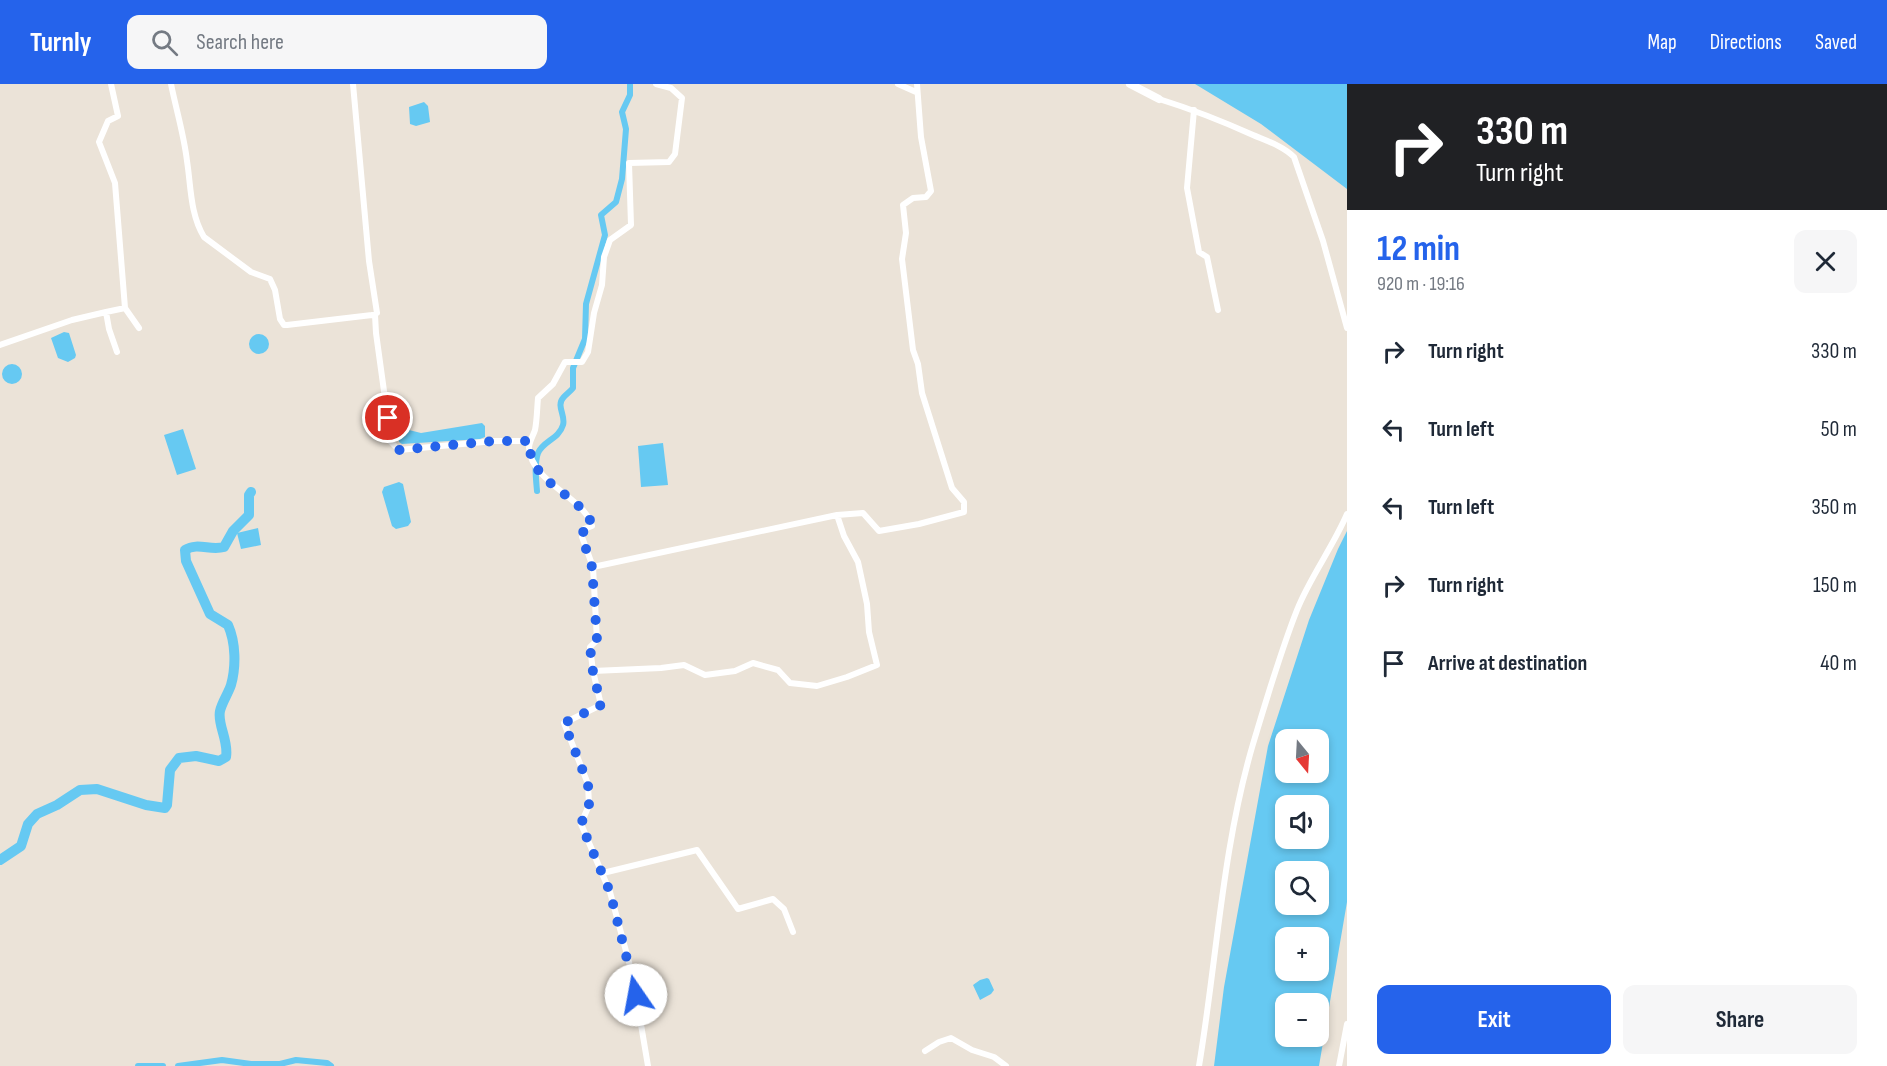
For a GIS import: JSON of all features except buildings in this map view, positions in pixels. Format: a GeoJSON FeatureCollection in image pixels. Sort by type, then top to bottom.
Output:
{"type":"FeatureCollection","features":[{"type":"Feature","properties":{"kind":"street"},"geometry":{"type":"LineString","coordinates":[[111,84],[118,116],[108,121],[99,142],[115,183],[125,308],[139,328]]}},
{"type":"Feature","properties":{"kind":"street"},"geometry":{"type":"LineString","coordinates":[[171,84],[188,162],[192,204],[204,237],[251,272],[270,279],[275,290],[280,320],[284,326],[375,315]]}},
{"type":"Feature","properties":{"kind":"street"},"geometry":{"type":"LineString","coordinates":[[352,84],[369,261],[377,310],[376,333],[391,442],[394,448],[399,450],[494,441],[530,441]]}},
{"type":"Feature","properties":{"kind":"street"},"geometry":{"type":"LineString","coordinates":[[648,1066],[633,977],[610,892],[581,824],[589,805],[588,784],[564,723],[601,705],[590,647],[597,640],[592,567],[582,537],[584,529],[592,526],[590,517],[555,486],[533,462],[530,441],[536,421],[538,398],[553,384],[563,364],[568,360],[584,361],[588,352],[594,313],[602,285],[604,257],[610,240],[631,225],[629,163],[669,162],[675,154],[682,98],[671,87],[656,84]]}},
{"type":"Feature","properties":{"kind":"street"},"geometry":{"type":"LineString","coordinates":[[898,84],[916,92]]}},
{"type":"Feature","properties":{"kind":"street"},"geometry":{"type":"LineString","coordinates":[[592,567],[837,515],[863,513],[879,531],[919,524],[964,512],[964,502],[952,488],[922,393],[918,364],[913,350],[902,259],[906,233],[903,205],[913,198],[926,197],[931,191],[916,92],[917,84]]}},
{"type":"Feature","properties":{"kind":"street"},"geometry":{"type":"LineString","coordinates":[[1130,84],[1159,99],[1194,110],[1286,149],[1294,157],[1323,241],[1347,328]]}},
{"type":"Feature","properties":{"kind":"street"},"geometry":{"type":"LineString","coordinates":[[1194,110],[1187,188],[1199,252],[1207,257],[1218,310]]}},
{"type":"Feature","properties":{"kind":"street"},"geometry":{"type":"LineString","coordinates":[[0,345],[72,320],[125,308]]}},
{"type":"Feature","properties":{"kind":"street"},"geometry":{"type":"LineString","coordinates":[[106,312],[117,352]]}},
{"type":"Feature","properties":{"kind":"street"},"geometry":{"type":"LineString","coordinates":[[1199,1066],[1218,919],[1244,778],[1253,743],[1298,609],[1347,514]]}},
{"type":"Feature","properties":{"kind":"street"},"geometry":{"type":"LineString","coordinates":[[593,672],[684,665],[705,675],[735,670],[753,663],[778,670],[790,683],[817,686],[877,665],[869,632],[867,604],[858,562],[844,536],[837,515]]}},
{"type":"Feature","properties":{"kind":"street"},"geometry":{"type":"LineString","coordinates":[[603,873],[697,850],[738,909],[773,899],[784,909],[793,932]]}},
{"type":"Feature","properties":{"kind":"street"},"geometry":{"type":"LineString","coordinates":[[1339,1066],[1347,1029]]}},
{"type":"Feature","properties":{"kind":"street"},"geometry":{"type":"LineString","coordinates":[[925,1051],[951,1038],[972,1050],[994,1057],[1006,1066]]}},
{"type":"Feature","properties":{"kind":"water"},"geometry":{"type":"Polygon","coordinates":[[[1195,84],[1347,84],[1347,189],[1261,124],[1195,84]]]}},
{"type":"Feature","properties":{"kind":"water"},"geometry":{"type":"Polygon","coordinates":[[[424,102],[428,106],[430,122],[416,126],[410,124],[409,107],[424,102]]]}},
{"type":"Feature","properties":{"kind":"water"},"geometry":{"type":"Polygon","coordinates":[[[64,332],[69,333],[76,355],[68,362],[58,358],[51,338],[64,332]]]}},
{"type":"Feature","properties":{"kind":"water"},"geometry":{"type":"Polygon","coordinates":[[[259,334],[266,337],[269,344],[266,351],[259,354],[252,351],[249,344],[252,337],[259,334]]]}},
{"type":"Feature","properties":{"kind":"water"},"geometry":{"type":"Polygon","coordinates":[[[12,364],[19,367],[22,374],[19,381],[12,384],[5,381],[2,374],[5,367],[12,364]]]}},
{"type":"Feature","properties":{"kind":"water"},"geometry":{"type":"Polygon","coordinates":[[[482,423],[485,426],[485,437],[480,439],[402,444],[399,442],[398,433],[405,429],[421,433],[482,423]]]}},
{"type":"Feature","properties":{"kind":"water"},"geometry":{"type":"Polygon","coordinates":[[[183,429],[196,469],[177,475],[164,435],[183,429]]]}},
{"type":"Feature","properties":{"kind":"water"},"geometry":{"type":"Polygon","coordinates":[[[663,443],[668,485],[641,487],[638,446],[663,443]]]}},
{"type":"Feature","properties":{"kind":"water"},"geometry":{"type":"Polygon","coordinates":[[[399,482],[403,484],[411,522],[408,526],[396,529],[392,526],[382,492],[384,487],[399,482]]]}},
{"type":"Feature","properties":{"kind":"water"},"geometry":{"type":"Polygon","coordinates":[[[258,528],[261,545],[241,549],[237,533],[258,528]]]}},
{"type":"Feature","properties":{"kind":"water"},"geometry":{"type":"Polygon","coordinates":[[[1347,531],[1347,902],[1329,1007],[1329,993],[1275,993],[1275,1047],[1322,1047],[1319,1066],[1214,1066],[1224,987],[1268,746],[1309,620],[1347,531]]]}},
{"type":"Feature","properties":{"kind":"water"},"geometry":{"type":"Polygon","coordinates":[[[987,978],[994,990],[980,1000],[973,985],[987,978]]]}},
{"type":"Feature","properties":{"kind":"waterway"},"geometry":{"type":"LineString","coordinates":[[537,491],[538,453],[561,430],[563,425],[561,401],[573,388],[573,368],[585,339],[586,304],[605,235],[601,215],[616,202],[622,179],[626,129],[622,112],[630,95],[630,84]]}},
{"type":"Feature","properties":{"kind":"waterway"},"geometry":{"type":"LineString","coordinates":[[0,860],[21,846],[28,824],[37,814],[57,805],[80,790],[97,789],[146,805],[165,808],[170,770],[179,758],[196,756],[219,761],[226,757],[220,716],[233,678],[233,639],[228,625],[210,614],[186,561],[185,550],[195,547],[224,547],[233,531],[249,515],[251,492]]}},
{"type":"Feature","properties":{"kind":"waterway"},"geometry":{"type":"LineString","coordinates":[[178,1066],[222,1060],[251,1064],[280,1064],[296,1060],[327,1063],[331,1066]]}},
{"type":"Feature","properties":{"kind":"waterway"},"geometry":{"type":"LineString","coordinates":[[138,1066],[163,1066]]}},
{"type":"Feature","properties":{"kind":"route"},"geometry":{"type":"LineString","coordinates":[[388,418],[391,442],[394,448],[399,450],[494,441],[530,441],[533,462],[555,486],[590,517],[592,526],[584,529],[582,537],[592,567],[597,640],[590,647],[601,705],[564,723],[588,784],[589,805],[581,824],[610,892],[636,995]]}}]}
